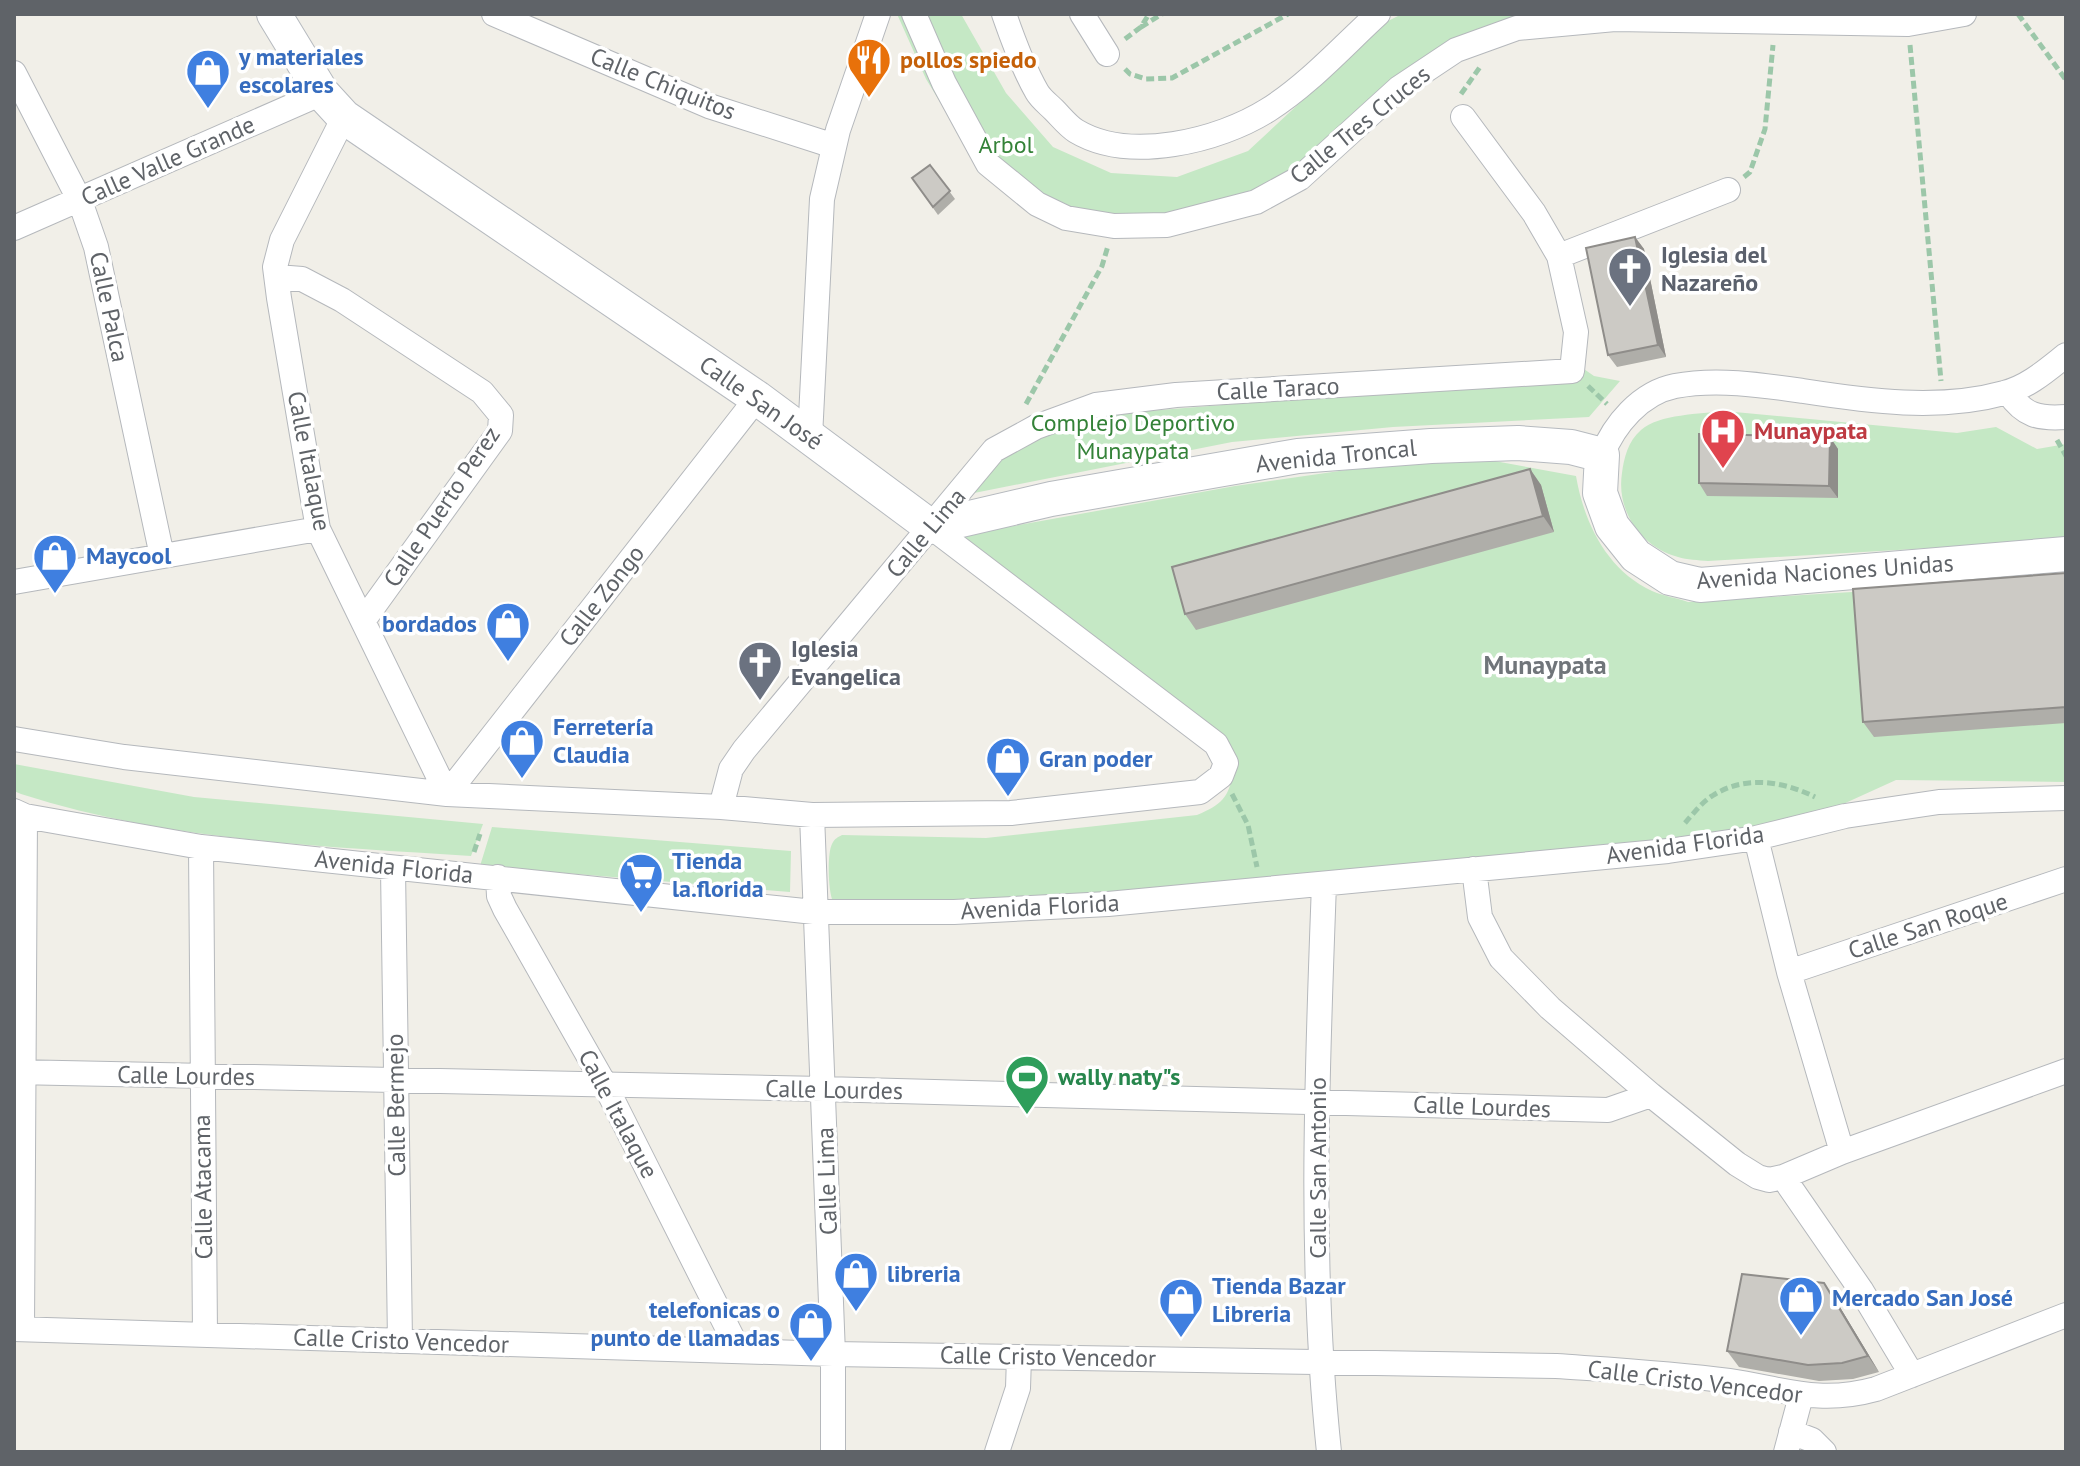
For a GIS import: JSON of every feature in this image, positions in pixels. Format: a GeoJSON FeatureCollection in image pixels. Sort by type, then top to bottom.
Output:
{"type":"FeatureCollection","features":[{"type":"Feature","properties":{"kind":"street","name":"Calle San José"},"geometry":{"type":"LineString","coordinates":[[274,14],[333,105],[810,437],[1216,744],[1226,763],[1221,776],[1200,792],[1011,813],[812,815]]}},
{"type":"Feature","properties":{"kind":"street","name":"Calle Chiquitos"},"geometry":{"type":"LineString","coordinates":[[494,14],[709,106],[834,146]]}},
{"type":"Feature","properties":{"kind":"street"},"geometry":{"type":"LineString","coordinates":[[810,437],[822,199],[834,146],[878,14]]}},
{"type":"Feature","properties":{"kind":"street","name":"Calle Tres Cruces"},"geometry":{"type":"LineString","coordinates":[[914,14],[944,83],[988,164],[1037,204],[1066,218],[1114,226],[1167,225],[1256,202],[1300,178],[1399,88],[1456,50],[1517,28],[1615,19],[1908,24],[1964,14]]}},
{"type":"Feature","properties":{"kind":"street"},"geometry":{"type":"LineString","coordinates":[[1004,14],[1038,95],[1075,131],[1109,143],[1144,147],[1175,145],[1220,134],[1268,110],[1317,71],[1378,14]]}},
{"type":"Feature","properties":{"kind":"street"},"geometry":{"type":"LineString","coordinates":[[1082,14],[1107,54]]}},
{"type":"Feature","properties":{"kind":"street","name":"Calle Palca"},"geometry":{"type":"LineString","coordinates":[[14,73],[80,201],[96,247],[162,556]]}},
{"type":"Feature","properties":{"kind":"street","name":"Calle Valle Grande"},"geometry":{"type":"LineString","coordinates":[[14,228],[333,105]]}},
{"type":"Feature","properties":{"kind":"street","name":"Calle Italaque"},"geometry":{"type":"LineString","coordinates":[[333,105],[282,240],[275,267],[318,529],[447,794]]}},
{"type":"Feature","properties":{"kind":"street"},"geometry":{"type":"LineString","coordinates":[[1463,117],[1534,213],[1559,256],[1576,332],[1572,371]]}},
{"type":"Feature","properties":{"kind":"street"},"geometry":{"type":"LineString","coordinates":[[1559,256],[1728,190]]}},
{"type":"Feature","properties":{"kind":"street","name":"Calle Puerto Perez"},"geometry":{"type":"LineString","coordinates":[[277,277],[302,279],[342,300],[482,392],[501,415],[500,431],[363,621]]}},
{"type":"Feature","properties":{"kind":"street","name":"Avenida Naciones Unidas"},"geometry":{"type":"LineString","coordinates":[[2066,355],[2038,377],[2008,392],[1943,403],[1858,399],[1769,386],[1710,382],[1672,386],[1644,400],[1623,418],[1610,435],[1602,455],[1600,493],[1612,526],[1636,556],[1670,578],[1700,585],[2066,554]]}},
{"type":"Feature","properties":{"kind":"street","name":"Calle Taraco"},"geometry":{"type":"LineString","coordinates":[[994,450],[1036,427],[1096,405],[1176,395],[1572,371]]}},
{"type":"Feature","properties":{"kind":"street"},"geometry":{"type":"LineString","coordinates":[[2008,392],[2015,403],[2027,412],[2045,419],[2066,417]]}},
{"type":"Feature","properties":{"kind":"street","name":"Calle Zongo"},"geometry":{"type":"LineString","coordinates":[[447,794],[757,398]]}},
{"type":"Feature","properties":{"kind":"street","name":"Avenida Troncal"},"geometry":{"type":"LineString","coordinates":[[931,527],[1051,499],[1298,456],[1518,443],[1571,447],[1602,455]]}},
{"type":"Feature","properties":{"kind":"street","name":"Calle Lima"},"geometry":{"type":"LineString","coordinates":[[721,807],[731,769],[744,750],[994,450]]}},
{"type":"Feature","properties":{"kind":"street"},"geometry":{"type":"LineString","coordinates":[[14,582],[318,529]]}},
{"type":"Feature","properties":{"kind":"street"},"geometry":{"type":"LineString","coordinates":[[14,739],[124,757],[447,794],[721,807],[812,815]]}},
{"type":"Feature","properties":{"kind":"street","name":"Avenida Florida"},"geometry":{"type":"LineString","coordinates":[[19,813],[201,847],[814,912],[984,911],[1108,904],[1668,851],[1756,838],[1845,816],[1939,802],[2066,798]]}},
{"type":"Feature","properties":{"kind":"street"},"geometry":{"type":"LineString","coordinates":[[18,1329],[19,813]]}},
{"type":"Feature","properties":{"kind":"street","name":"Calle Lima"},"geometry":{"type":"LineString","coordinates":[[812,815],[833,1354],[833,1452]]}},
{"type":"Feature","properties":{"kind":"street"},"geometry":{"type":"LineString","coordinates":[[1756,838],[1789,972],[1842,1152]]}},
{"type":"Feature","properties":{"kind":"street","name":"Calle Atacama"},"geometry":{"type":"LineString","coordinates":[[201,847],[205,1335]]}},
{"type":"Feature","properties":{"kind":"street","name":"Calle Bermejo"},"geometry":{"type":"LineString","coordinates":[[393,869],[400,1341]]}},
{"type":"Feature","properties":{"kind":"street"},"geometry":{"type":"LineString","coordinates":[[1474,869],[1480,917],[1501,958],[1550,1008],[1651,1095],[1737,1164],[1758,1177],[1769,1180],[1783,1177],[1842,1152],[2066,1071]]}},
{"type":"Feature","properties":{"kind":"street","name":"Calle Italaque"},"geometry":{"type":"LineString","coordinates":[[498,877],[499,896],[505,909],[605,1085],[739,1351]]}},
{"type":"Feature","properties":{"kind":"street","name":"Calle San Roque"},"geometry":{"type":"LineString","coordinates":[[1789,972],[2066,879]]}},
{"type":"Feature","properties":{"kind":"street","name":"Calle San Antonio"},"geometry":{"type":"LineString","coordinates":[[1324,884],[1316,1102],[1320,1362],[1329,1452]]}},
{"type":"Feature","properties":{"kind":"street","name":"Calle Lourdes"},"geometry":{"type":"LineString","coordinates":[[18,1072],[1608,1110],[1651,1095]]}},
{"type":"Feature","properties":{"kind":"street"},"geometry":{"type":"LineString","coordinates":[[1783,1177],[1861,1290],[1912,1375]]}},
{"type":"Feature","properties":{"kind":"street","name":"Calle Cristo Vencedor"},"geometry":{"type":"LineString","coordinates":[[18,1329],[833,1354],[1556,1366],[1660,1373],[1732,1382],[1801,1396],[1848,1397],[2066,1315]]}},
{"type":"Feature","properties":{"kind":"street"},"geometry":{"type":"LineString","coordinates":[[997,1452],[1018,1388],[1019,1357]]}},
{"type":"Feature","properties":{"kind":"street"},"geometry":{"type":"LineString","coordinates":[[1801,1396],[1789,1442],[1812,1440],[1824,1452]]}},
{"type":"Feature","properties":{"kind":"path"},"geometry":{"type":"LineString","coordinates":[[1141,27],[1149,14]]}},
{"type":"Feature","properties":{"kind":"path"},"geometry":{"type":"LineString","coordinates":[[1162,14],[1107,54],[1130,74],[1146,79],[1172,78],[1288,14]]}},
{"type":"Feature","properties":{"kind":"path"},"geometry":{"type":"LineString","coordinates":[[2018,14],[2066,80]]}},
{"type":"Feature","properties":{"kind":"path"},"geometry":{"type":"LineString","coordinates":[[1728,190],[1750,172],[1765,129],[1774,23]]}},
{"type":"Feature","properties":{"kind":"path"},"geometry":{"type":"LineString","coordinates":[[1908,24],[1943,403]]}},
{"type":"Feature","properties":{"kind":"path"},"geometry":{"type":"LineString","coordinates":[[1463,117],[1461,93],[1483,64],[1487,39]]}},
{"type":"Feature","properties":{"kind":"path"},"geometry":{"type":"LineString","coordinates":[[1023,410],[1102,266],[1114,226]]}},
{"type":"Feature","properties":{"kind":"path"},"geometry":{"type":"LineString","coordinates":[[1572,371],[1623,418]]}},
{"type":"Feature","properties":{"kind":"path"},"geometry":{"type":"LineString","coordinates":[[1668,851],[1682,826],[1710,797],[1724,790],[1762,781],[1811,795],[1845,816]]}},
{"type":"Feature","properties":{"kind":"path"},"geometry":{"type":"LineString","coordinates":[[1230,791],[1248,825],[1259,879]]}},
{"type":"Feature","properties":{"kind":"green space","name":"Arbol"},"geometry":{"type":"Polygon","coordinates":[[[897,14],[961,14],[1006,93],[1053,147],[1111,173],[1177,177],[1248,151],[1388,21],[1402,14],[1961,14],[1616,26],[1487,39],[1257,206],[1092,233],[979,166],[926,79],[897,14]]]}},
{"type":"Feature","properties":{"kind":"green space","name":"Complejo Deportivo Munaypata"},"geometry":{"type":"Polygon","coordinates":[[[1581,367],[1594,376],[1620,381],[1589,417],[1393,427],[1232,442],[969,494],[1005,448],[1123,413],[1556,378],[1581,367]]]}},
{"type":"Feature","properties":{"kind":"green space"},"geometry":{"type":"Polygon","coordinates":[[[1724,411],[1957,433],[1996,427],[2037,449],[2066,444],[2066,540],[1708,561],[1685,559],[1665,552],[1642,536],[1627,514],[1621,487],[1627,450],[1641,430],[1658,421],[1724,411]]]}},
{"type":"Feature","properties":{"kind":"green space","name":"Complejo Deportivo Munaypata"},"geometry":{"type":"Polygon","coordinates":[[[1489,460],[1576,476],[1592,528],[1610,558],[1636,582],[1652,591],[1688,602],[2066,579],[2066,782],[1896,780],[1808,820],[1590,855],[1026,899],[833,902],[829,856],[833,842],[842,835],[986,838],[1197,815],[1218,804],[1229,788],[1233,772],[948,526],[1008,527],[1235,486],[1395,463],[1489,460]]]}},
{"type":"Feature","properties":{"kind":"green space"},"geometry":{"type":"Polygon","coordinates":[[[14,764],[194,797],[483,824],[471,856],[358,849],[188,832],[76,810],[21,794],[14,791],[14,764]]]}},
{"type":"Feature","properties":{"kind":"green space"},"geometry":{"type":"Polygon","coordinates":[[[492,827],[791,851],[790,892],[480,866],[492,827]]]}},
{"type":"Feature","properties":{"kind":"building"},"geometry":{"type":"Polygon","coordinates":[[[930,165],[950,191],[933,207],[912,178],[930,165]]]}},
{"type":"Feature","properties":{"kind":"building","name":"Iglesia del Nazareño"},"geometry":{"type":"Polygon","coordinates":[[[1635,237],[1658,345],[1608,355],[1586,248],[1635,237]]]}},
{"type":"Feature","properties":{"kind":"building"},"geometry":{"type":"Polygon","coordinates":[[[1699,434],[1830,437],[1829,486],[1699,483],[1699,434]]]}},
{"type":"Feature","properties":{"kind":"building"},"geometry":{"type":"Polygon","coordinates":[[[1530,469],[1543,516],[1185,614],[1172,567],[1530,469]]]}},
{"type":"Feature","properties":{"kind":"building"},"geometry":{"type":"Polygon","coordinates":[[[2066,573],[2066,707],[1863,722],[1853,589],[2066,573]]]}},
{"type":"Feature","properties":{"kind":"building","name":"Mercado San José"},"geometry":{"type":"Polygon","coordinates":[[[1742,1274],[1824,1283],[1868,1356],[1842,1363],[1808,1365],[1727,1351],[1742,1274]]]}},
{"type":"Feature","properties":{"kind":"place","name":"pollos spiedo"},"geometry":{"type":"Point","coordinates":[869,99]}},
{"type":"Feature","properties":{"kind":"place","name":"y materiales escolares"},"geometry":{"type":"Point","coordinates":[208,110]}},
{"type":"Feature","properties":{"kind":"place","name":"Iglesia del Nazareño"},"geometry":{"type":"Point","coordinates":[1630,308]}},
{"type":"Feature","properties":{"kind":"place","name":"Munaypata"},"geometry":{"type":"Point","coordinates":[1723,470]}},
{"type":"Feature","properties":{"kind":"place","name":"Maycool"},"geometry":{"type":"Point","coordinates":[55,595]}},
{"type":"Feature","properties":{"kind":"place","name":"bordados"},"geometry":{"type":"Point","coordinates":[508,663]}},
{"type":"Feature","properties":{"kind":"place","name":"Iglesia Evangelica"},"geometry":{"type":"Point","coordinates":[760,702]}},
{"type":"Feature","properties":{"kind":"place","name":"Ferretería Claudia"},"geometry":{"type":"Point","coordinates":[522,780]}},
{"type":"Feature","properties":{"kind":"place","name":"Gran poder"},"geometry":{"type":"Point","coordinates":[1008,798]}},
{"type":"Feature","properties":{"kind":"place","name":"Tienda la.florida"},"geometry":{"type":"Point","coordinates":[641,914]}},
{"type":"Feature","properties":{"kind":"place","name":"wally naty\"s"},"geometry":{"type":"Point","coordinates":[1027,1116]}},
{"type":"Feature","properties":{"kind":"place","name":"libreria"},"geometry":{"type":"Point","coordinates":[856,1313]}},
{"type":"Feature","properties":{"kind":"place","name":"Mercado San José"},"geometry":{"type":"Point","coordinates":[1801,1337]}},
{"type":"Feature","properties":{"kind":"place","name":"Tienda Bazar Libreria"},"geometry":{"type":"Point","coordinates":[1181,1339]}},
{"type":"Feature","properties":{"kind":"place","name":"telefonicas o punto de llamadas"},"geometry":{"type":"Point","coordinates":[811,1363]}},
{"type":"Feature","properties":{"kind":"district","name":"Munaypata"},"geometry":{"type":"Point","coordinates":[1545,665]}}]}
